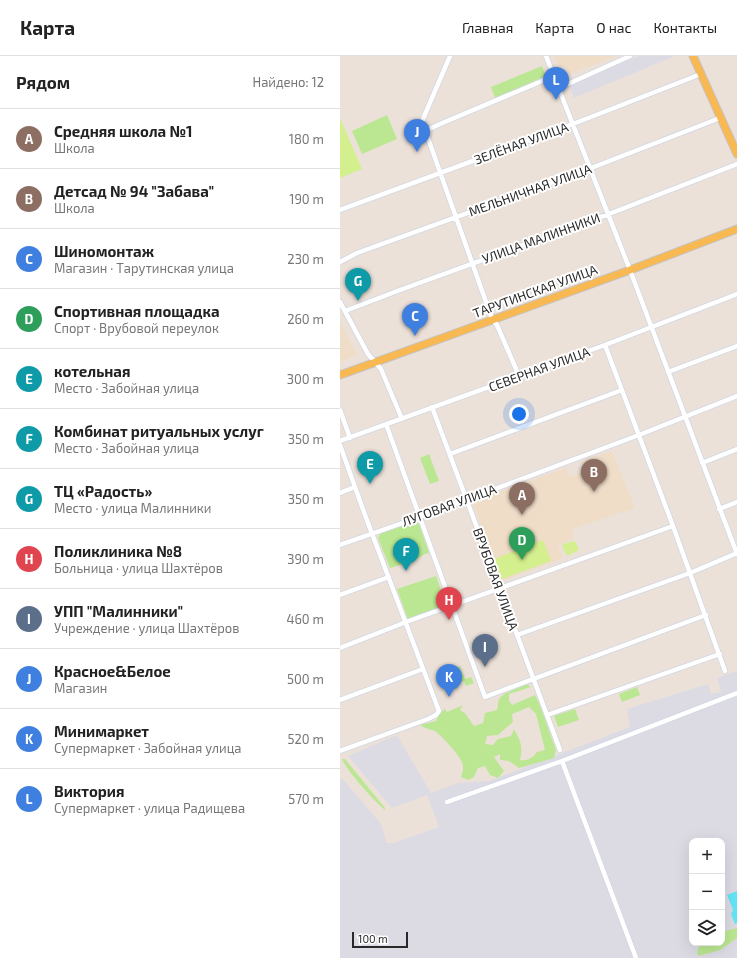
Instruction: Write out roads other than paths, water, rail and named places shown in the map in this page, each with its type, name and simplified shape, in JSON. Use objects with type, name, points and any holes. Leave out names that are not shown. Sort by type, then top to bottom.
[{"type":"main road","points":[[693,56],[737,154]]},
{"type":"main road","name":"ТАРУТИНСКАЯ УЛИЦА","points":[[340,375],[630,270],[737,229]]},
{"type":"street","points":[[450,56],[423,118],[423,124],[492,319],[497,325],[519,376]]},
{"type":"street","points":[[517,635],[690,573],[737,554],[609,214],[546,56]]},
{"type":"street","points":[[560,88],[630,56]]},
{"type":"street","name":"ЗЕЛЁНАЯ УЛИЦА","points":[[340,210],[572,124],[701,74]]},
{"type":"street","points":[[425,131],[554,76]]},
{"type":"street","name":"МЕЛЬНИЧНАЯ УЛИЦА","points":[[340,262],[357,253],[456,218],[720,118]]},
{"type":"street","name":"УЛИЦА МАЛИННИКИ","points":[[345,311],[609,214],[737,164]]},
{"type":"street","name":"СЕВЕРНАЯ УЛИЦА","points":[[340,441],[605,345],[737,294]]},
{"type":"street","points":[[340,302],[368,354],[381,369],[402,419]]},
{"type":"street","points":[[605,345],[673,526],[725,671]]},
{"type":"street","points":[[668,372],[737,346]]},
{"type":"street","points":[[450,454],[622,390]]},
{"type":"street","name":"ЛУГОВАЯ УЛИЦА","points":[[340,545],[420,517],[639,435],[737,396]]},
{"type":"street","name":"ВРУБОВАЯ УЛИЦА","points":[[432,408],[560,750]]},
{"type":"street","points":[[340,410],[350,438]]},
{"type":"street","points":[[386,424],[485,697],[706,616]]},
{"type":"street","points":[[340,445],[423,669],[439,707],[439,711],[436,715],[428,719],[340,751]]},
{"type":"street","points":[[702,463],[737,449]]},
{"type":"street","points":[[340,492],[355,487]]},
{"type":"street","points":[[719,509],[737,502]]},
{"type":"street","points":[[340,648],[406,622],[673,526]]},
{"type":"street","points":[[340,595],[389,577]]},
{"type":"street","points":[[547,715],[720,654]]},
{"type":"street","points":[[340,700],[423,669]]},
{"type":"street","points":[[446,802],[562,761],[737,693]]},
{"type":"street","points":[[562,761],[636,958]]},
{"type":"water","points":[[737,891],[737,923],[735,924],[731,914],[733,910],[727,895]]},
{"type":"place","name":"Виктория","points":[[556,100]]},
{"type":"place","name":"Красное&Белое","points":[[417,152]]},
{"type":"place","name":"ТЦ «Радость»","points":[[358,301]]},
{"type":"place","name":"Шиномонтаж","points":[[415,336]]},
{"type":"place","name":"котельная","points":[[370,484]]},
{"type":"place","name":"Детсад № 94 \"Забава\"","points":[[594,492]]},
{"type":"place","name":"Средняя школа №1","points":[[522,515]]},
{"type":"place","name":"Спортивная площадка","points":[[522,560]]},
{"type":"place","name":"Комбинат ритуальных услуг","points":[[406,571]]},
{"type":"place","name":"Поликлиника №8","points":[[449,620]]},
{"type":"place","name":"УПП \"Малинники\"","points":[[485,667]]},
{"type":"place","name":"Минимаркет","points":[[449,697]]}]
